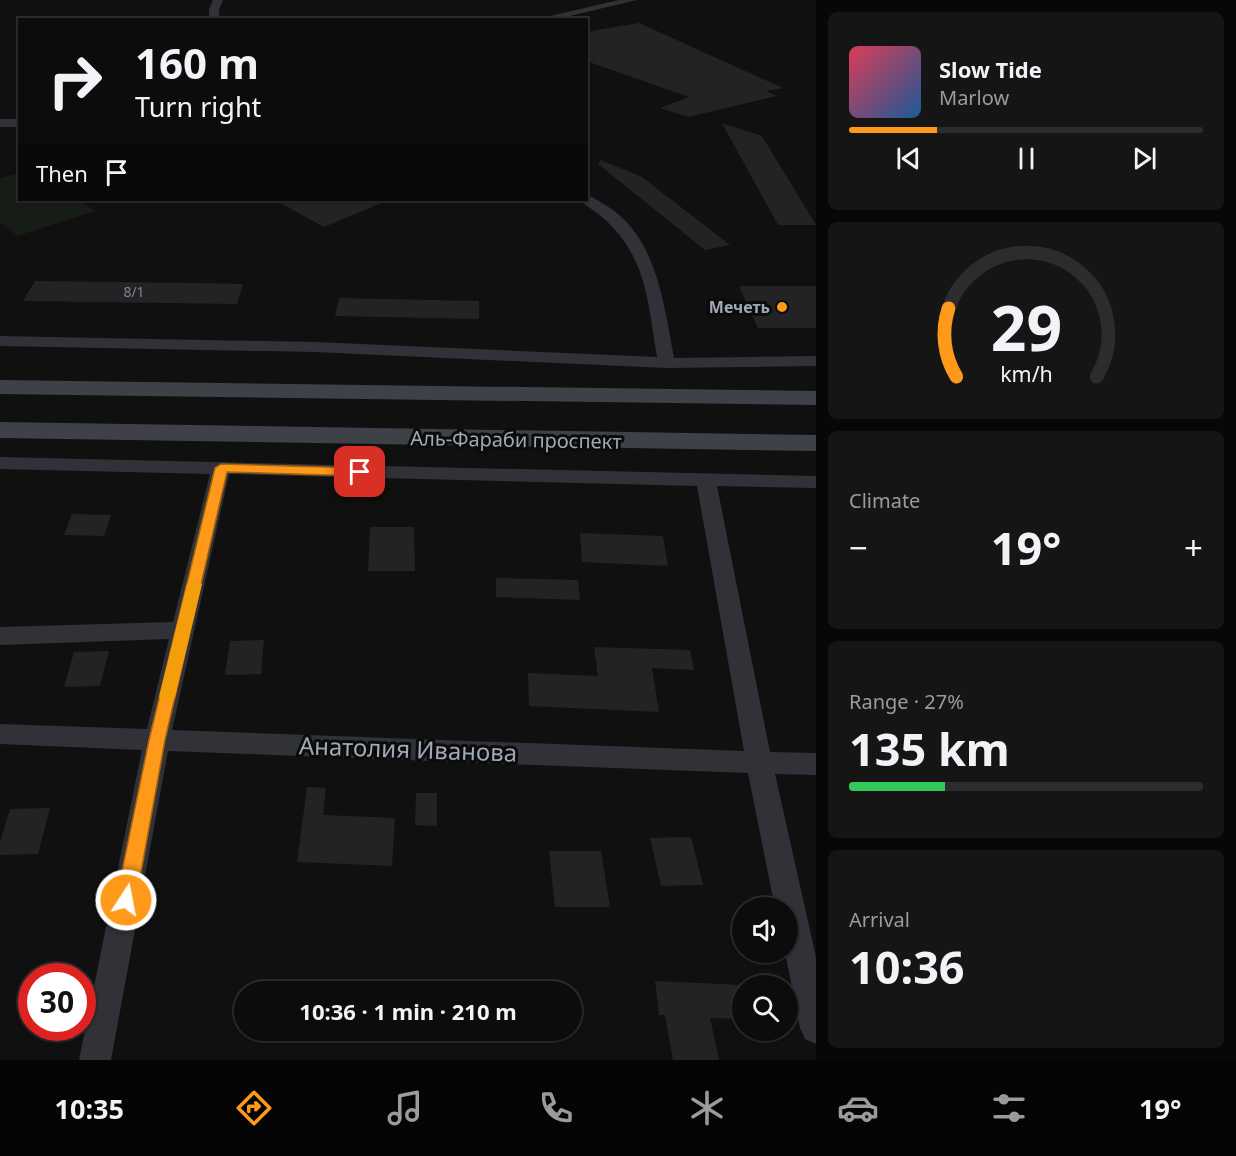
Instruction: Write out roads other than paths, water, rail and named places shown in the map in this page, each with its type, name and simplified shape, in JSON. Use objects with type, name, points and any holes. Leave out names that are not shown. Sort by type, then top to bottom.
[{"type":"street","points":[[214,18],[218,0]]},
{"type":"street","points":[[546,18],[632,0]]},
{"type":"street","points":[[0,123],[18,123]]},
{"type":"street","points":[[588,200],[618,221],[634,239],[644,259],[662,330],[666,363]]},
{"type":"street","points":[[0,341],[326,347],[666,363],[816,361]]},
{"type":"street","points":[[0,387],[816,398]]},
{"type":"street","name":"Аль-Фараби проспект","points":[[0,430],[816,443]]},
{"type":"street","points":[[0,463],[816,482]]},
{"type":"street","points":[[95,1060],[157,740],[221,468]]},
{"type":"street","points":[[707,480],[708,496],[759,763],[816,1028]]},
{"type":"street","points":[[0,636],[183,630]]},
{"type":"street","name":"Анатолия Иванова","points":[[0,734],[816,765]]},
{"type":"place","name":"Мечеть","points":[[782,307]]}]
